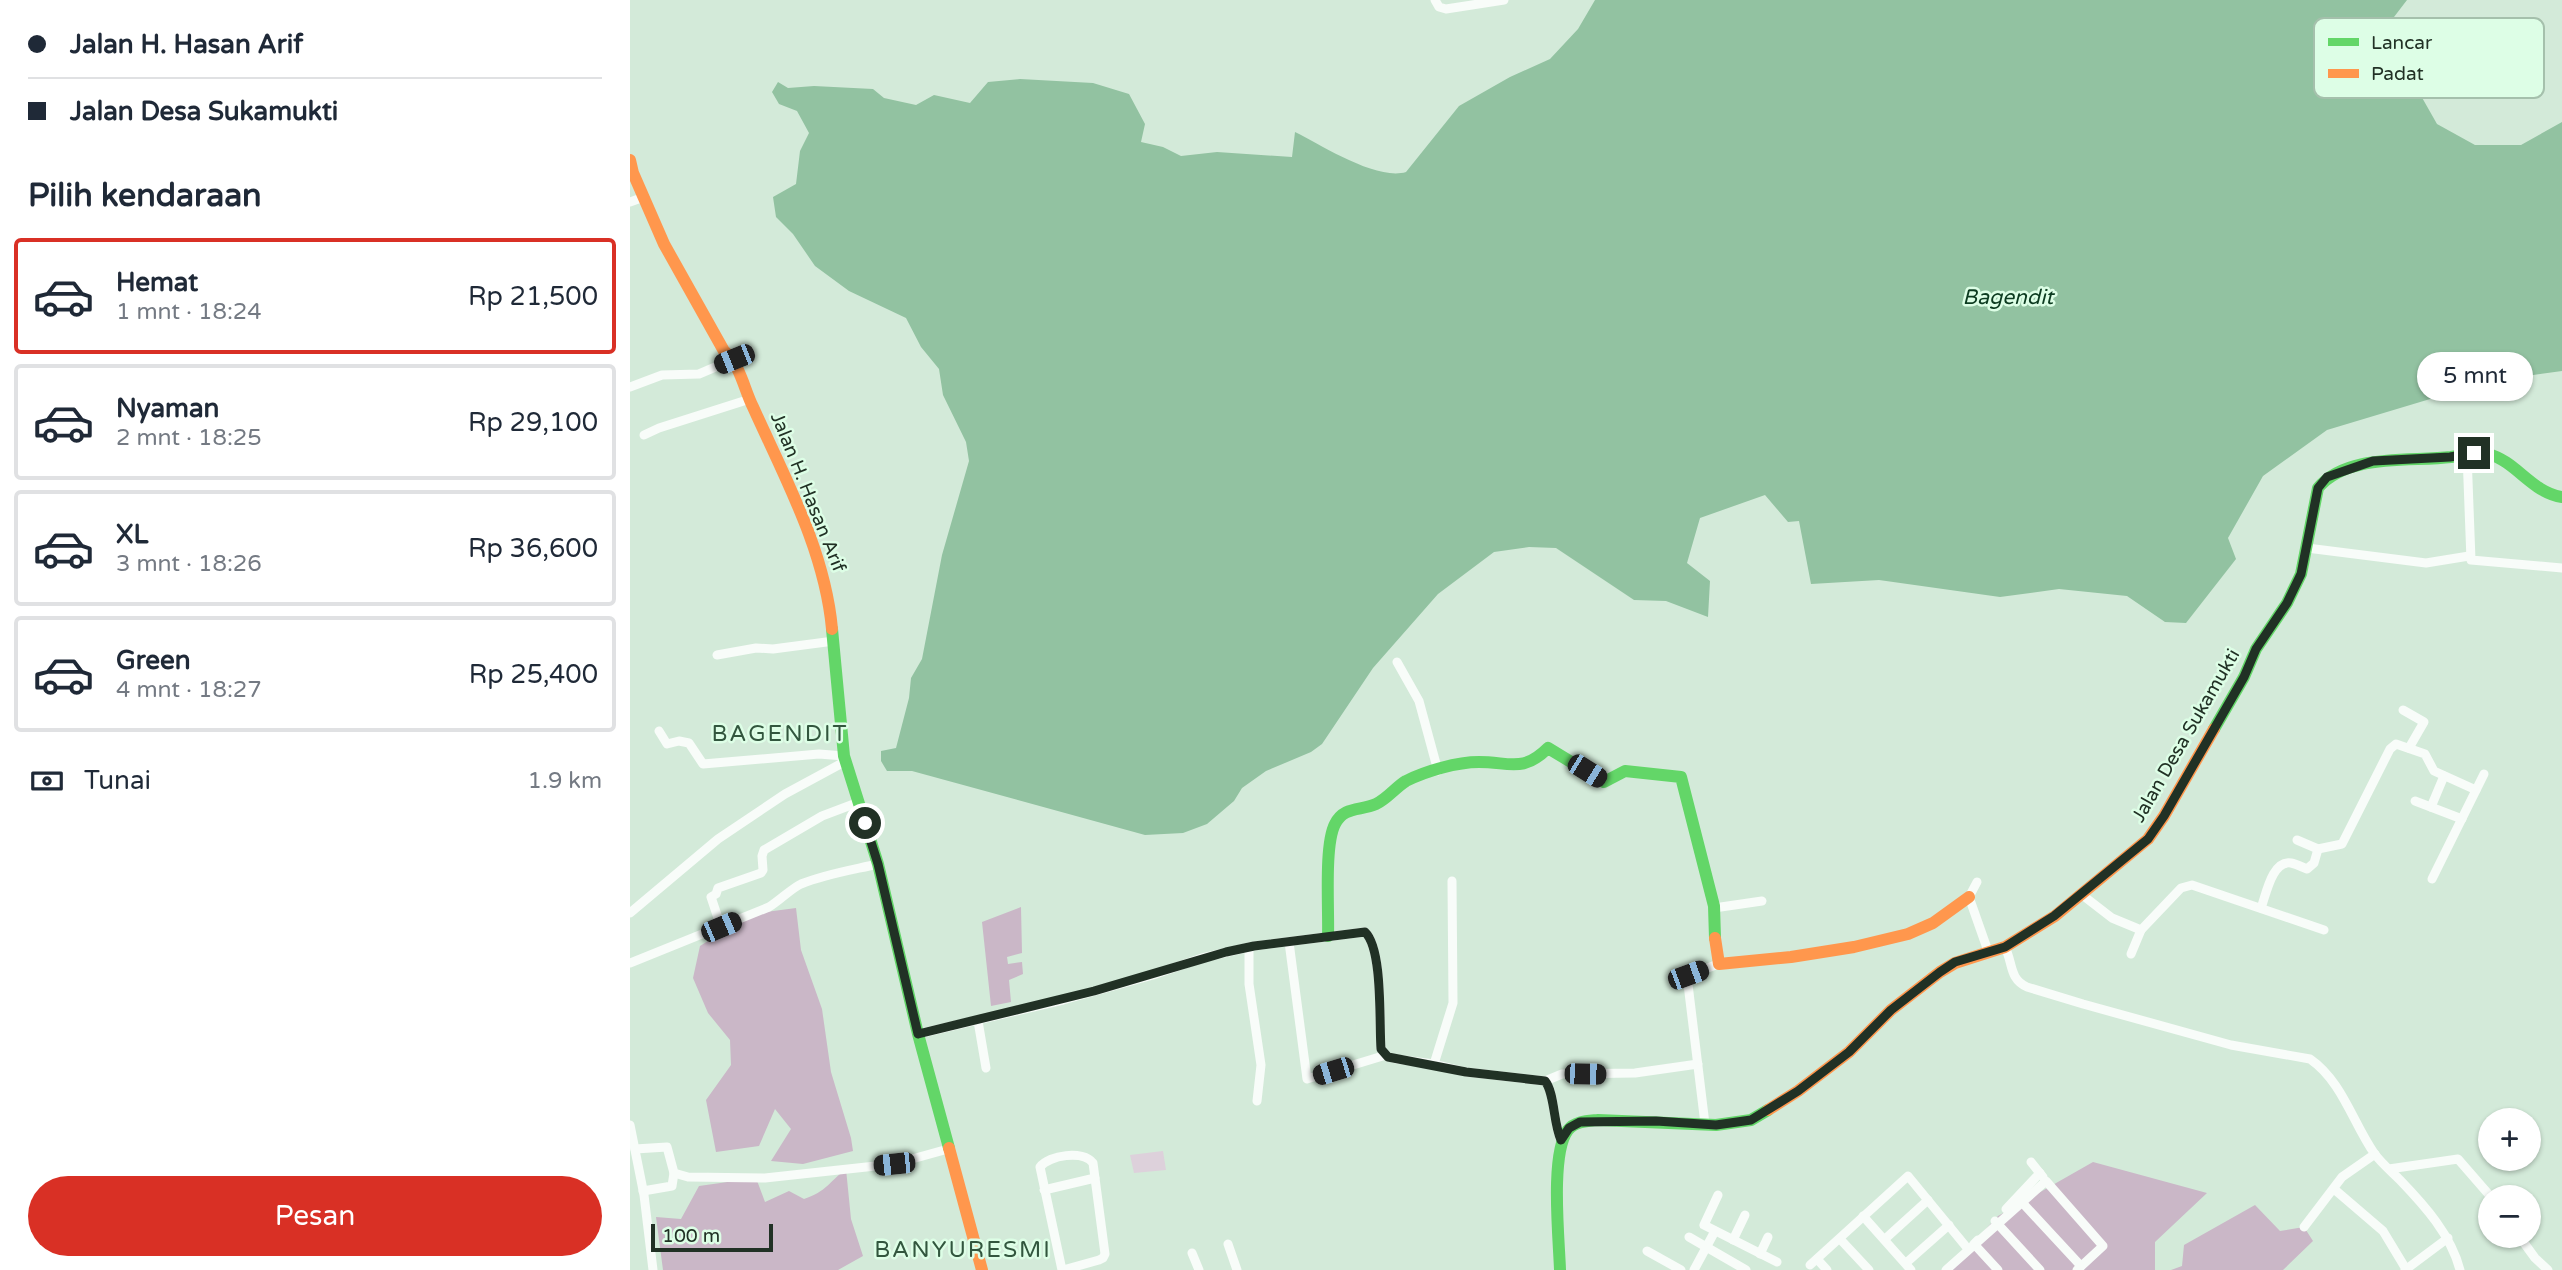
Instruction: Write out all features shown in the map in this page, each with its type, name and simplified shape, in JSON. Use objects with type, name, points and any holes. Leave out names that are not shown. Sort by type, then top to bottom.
[{"type":"street","points":[[1435,0],[1439,7],[1446,9],[1504,0]]},
{"type":"street","name":"Jalan H. Hasan Arif","points":[[630,160],[664,244],[724,351],[734,359],[796,503],[826,585],[845,758],[878,864],[918,1034],[982,1270]]},
{"type":"street","points":[[630,202],[644,197]]},
{"type":"street","points":[[630,387],[662,374],[699,374],[734,359]]},
{"type":"street","points":[[645,435],[750,399]]},
{"type":"street","points":[[2467,454],[2469,556]]},
{"type":"street","name":"Jalan Desa Sukamukti","points":[[1561,1140],[1569,1128],[1580,1122],[1598,1120],[1732,1124],[1751,1120],[1771,1110],[1849,1052],[1891,1010],[1931,978],[1955,962],[2005,947],[2054,916],[2148,839],[2244,677],[2256,649],[2287,603],[2301,574],[2318,488],[2327,477],[2373,461],[2489,454],[2508,464],[2527,481],[2554,496],[2562,497]]},
{"type":"street","points":[[2307,548],[2426,563],[2469,556],[2475,561],[2562,568]]},
{"type":"street","points":[[717,655],[756,648],[773,649],[834,641]]},
{"type":"street","points":[[1396,662],[1419,701],[1438,771]]},
{"type":"street","points":[[2403,710],[2424,722],[2409,748]]},
{"type":"street","points":[[659,732],[667,744],[681,741],[689,743],[703,764],[819,754],[845,758]]},
{"type":"street","points":[[2297,840],[2318,849],[2342,844],[2390,749],[2396,744],[2425,754],[2430,767],[2476,790]]},
{"type":"street","points":[[1328,936],[1330,839],[1335,823],[1345,811],[1376,804],[1407,781],[1438,771],[1477,762],[1519,766],[1536,760],[1548,748],[1604,782],[1625,771],[1678,775],[1683,781],[1714,908],[1718,964]]},
{"type":"street","points":[[630,913],[718,839],[845,758]]},
{"type":"street","points":[[2432,879],[2484,774]]},
{"type":"street","points":[[2431,807],[2445,776]]},
{"type":"street","points":[[2415,801],[2462,819]]},
{"type":"street","points":[[721,927],[711,897],[716,894],[718,888],[761,873],[764,850],[822,816],[859,802]]},
{"type":"street","points":[[2261,908],[2279,866],[2292,863],[2307,869],[2314,863],[2318,849]]},
{"type":"street","points":[[630,963],[769,907],[787,896],[798,885],[878,864]]},
{"type":"street","points":[[1434,1064],[1453,1003],[1452,881]]},
{"type":"street","points":[[1705,1124],[1687,976],[1718,964],[1791,957],[1854,947],[1910,934],[1938,921],[1969,897],[1977,882]]},
{"type":"street","points":[[2131,954],[2141,930],[2187,885],[2324,930]]},
{"type":"street","points":[[2081,894],[2112,918],[2141,930]]},
{"type":"street","points":[[1969,897],[1988,951]]},
{"type":"street","points":[[1714,908],[1762,901]]},
{"type":"street","points":[[918,1034],[1083,994],[1202,958],[1249,947],[1365,932],[1369,936],[1376,961],[1381,1049],[1386,1055],[1396,1059],[1466,1072],[1545,1081],[1562,1074],[1635,1073],[1698,1064]]},
{"type":"street","points":[[1289,943],[1307,1079],[1386,1055]]},
{"type":"street","points":[[1249,947],[1249,984],[1261,1065],[1257,1101]]},
{"type":"street","points":[[2005,947],[2012,974],[2019,983],[2027,986],[2231,1045],[2311,1059],[2327,1074],[2375,1154],[2419,1200],[2448,1238],[2460,1270]]},
{"type":"street","points":[[978,1021],[986,1068]]},
{"type":"street","points":[[1545,1081],[1550,1087],[1553,1116],[1561,1140],[1557,1159],[1560,1270]]},
{"type":"street","points":[[630,1125],[643,1191],[653,1270]]},
{"type":"street","points":[[635,1149],[667,1147],[674,1173],[672,1186],[643,1191]]},
{"type":"street","points":[[674,1173],[688,1177],[761,1178],[894,1164],[948,1149]]},
{"type":"street","points":[[2304,1227],[2342,1177],[2375,1154]]},
{"type":"street","points":[[1082,1155],[1093,1163],[1095,1178],[1104,1257],[1063,1270],[1039,1169],[1041,1164],[1050,1159],[1082,1155]]},
{"type":"street","points":[[2389,1169],[2458,1159],[2481,1185]]},
{"type":"street","points":[[2020,1200],[2079,1268],[2102,1248],[2102,1244],[2031,1162]]},
{"type":"street","points":[[1828,1270],[1814,1262],[1908,1176],[1949,1225],[1998,1270]]},
{"type":"street","points":[[1950,1269],[2043,1177]]},
{"type":"street","points":[[1044,1190],[1095,1178]]},
{"type":"street","points":[[2334,1189],[2383,1231],[2405,1270],[2448,1238]]},
{"type":"street","points":[[1718,1195],[1704,1225],[1777,1262]]},
{"type":"street","points":[[1885,1239],[1928,1200]]},
{"type":"street","points":[[1733,1240],[1745,1215]]},
{"type":"street","points":[[1863,1216],[1909,1267],[1949,1225]]},
{"type":"street","points":[[1997,1222],[2040,1270]]},
{"type":"street","points":[[1694,1270],[1716,1231]]},
{"type":"street","points":[[1689,1237],[1746,1270]]},
{"type":"street","points":[[1760,1254],[1768,1237]]},
{"type":"street","points":[[1840,1239],[1869,1270]]},
{"type":"street","points":[[1228,1244],[1237,1270]]},
{"type":"street","points":[[2528,1248],[2547,1270]]},
{"type":"street","points":[[1647,1251],[1681,1270]]},
{"type":"street","points":[[1192,1253],[1199,1270]]},
{"type":"shaded area","points":[[1021,907],[1022,953],[1007,957],[1008,964],[1022,962],[1023,974],[1009,980],[1011,1002],[991,1006],[982,922]]},
{"type":"shaded area","points":[[796,908],[801,950],[822,1009],[831,1072],[853,1151],[803,1164],[771,1161],[791,1129],[775,1109],[759,1146],[716,1152],[706,1100],[731,1065],[730,1040],[708,1013],[693,978],[700,946],[751,914]]},
{"type":"shaded area","points":[[1163,1151],[1166,1170],[1134,1173],[1130,1155]]},
{"type":"shaded area","points":[[2093,1162],[2207,1193],[2155,1242],[2155,1270],[1947,1270],[1998,1216]]},
{"type":"shaded area","points":[[846,1169],[851,1219],[863,1256],[838,1270],[663,1270],[656,1217],[681,1219],[699,1186],[756,1178],[765,1202],[789,1191],[804,1199],[823,1190]]},
{"type":"shaded area","points":[[2255,1205],[2280,1231],[2304,1227],[2313,1241],[2283,1270],[2171,1270],[2182,1266],[2184,1245]]},
{"type":"water","name":"Bagendit","points":[[1595,0],[2407,0],[2394,18],[2314,18],[2314,98],[2422,98],[2437,124],[2475,145],[2521,145],[2562,122],[2562,371],[2490,381],[2327,430],[2263,476],[2228,538],[2236,559],[2186,623],[2165,622],[2127,596],[2059,589],[2000,597],[1879,580],[1811,584],[1799,521],[1788,522],[1765,495],[1700,518],[1687,563],[1710,581],[1708,617],[1666,601],[1634,600],[1556,548],[1529,547],[1494,552],[1438,594],[1373,668],[1322,744],[1311,752],[1266,771],[1242,788],[1234,801],[1207,824],[1183,833],[1145,835],[912,771],[887,771],[881,761],[881,751],[896,748],[909,698],[911,678],[922,659],[942,555],[969,461],[966,442],[943,395],[939,369],[921,347],[906,318],[849,291],[815,266],[793,234],[776,217],[773,197],[796,184],[800,151],[809,133],[797,111],[779,104],[772,92],[778,82],[788,88],[814,86],[873,89],[884,98],[916,105],[934,95],[970,103],[988,82],[1020,79],[1093,83],[1129,94],[1145,124],[1141,142],[1163,147],[1181,156],[1217,152],[1292,157],[1295,132],[1365,167],[1394,173],[1406,172],[1459,106],[1510,77],[1550,59],[1578,29]]},
{"type":"traffic: fast","points":[[2214,729],[2244,677],[2256,649],[2287,603],[2301,574],[2318,488],[2330,477],[2345,469],[2380,461],[2483,453],[2507,463],[2542,490],[2562,497]]},
{"type":"traffic: fast","points":[[832,629],[844,756],[878,864],[918,1034],[949,1148]]},
{"type":"traffic: fast","points":[[1328,936],[1329,847],[1335,824],[1343,814],[1376,804],[1406,781],[1432,771],[1470,762],[1523,763],[1531,761],[1548,748],[1604,782],[1625,771],[1681,777],[1714,906],[1715,938]]},
{"type":"traffic: fast","points":[[1560,1270],[1557,1176],[1562,1141],[1571,1127],[1598,1120],[1716,1125],[1751,1120],[1768,1110]]},
{"type":"traffic: slow","points":[[630,160],[664,244],[724,351],[738,370],[802,515],[821,571],[832,629]]},
{"type":"traffic: slow","points":[[1768,1110],[1849,1052],[1891,1010],[1940,972],[1955,963],[2005,947],[2055,916],[2148,839],[2214,729]]},
{"type":"traffic: slow","points":[[1715,938],[1719,964],[1854,947],[1908,934],[1933,923],[1969,897]]},
{"type":"traffic: slow","points":[[949,1148],[982,1270]]},
{"type":"district","name":"BAGENDIT","points":[[780,733]]},
{"type":"district","name":"BANYURESMI","points":[[963,1249]]},
{"type":"route","points":[[865,823],[878,864],[918,1034],[1094,991],[1226,952],[1367,932],[1376,961],[1381,1049],[1388,1057],[1466,1072],[1545,1081],[1550,1087],[1553,1116],[1561,1140],[1569,1128],[1580,1122],[1598,1120],[1716,1125],[1751,1120],[1771,1110],[1849,1052],[1891,1010],[1940,972],[1955,962],[2005,947],[2054,916],[2148,839],[2244,677],[2256,649],[2287,603],[2301,574],[2318,488],[2327,477],[2373,461],[2474,453]]}]
